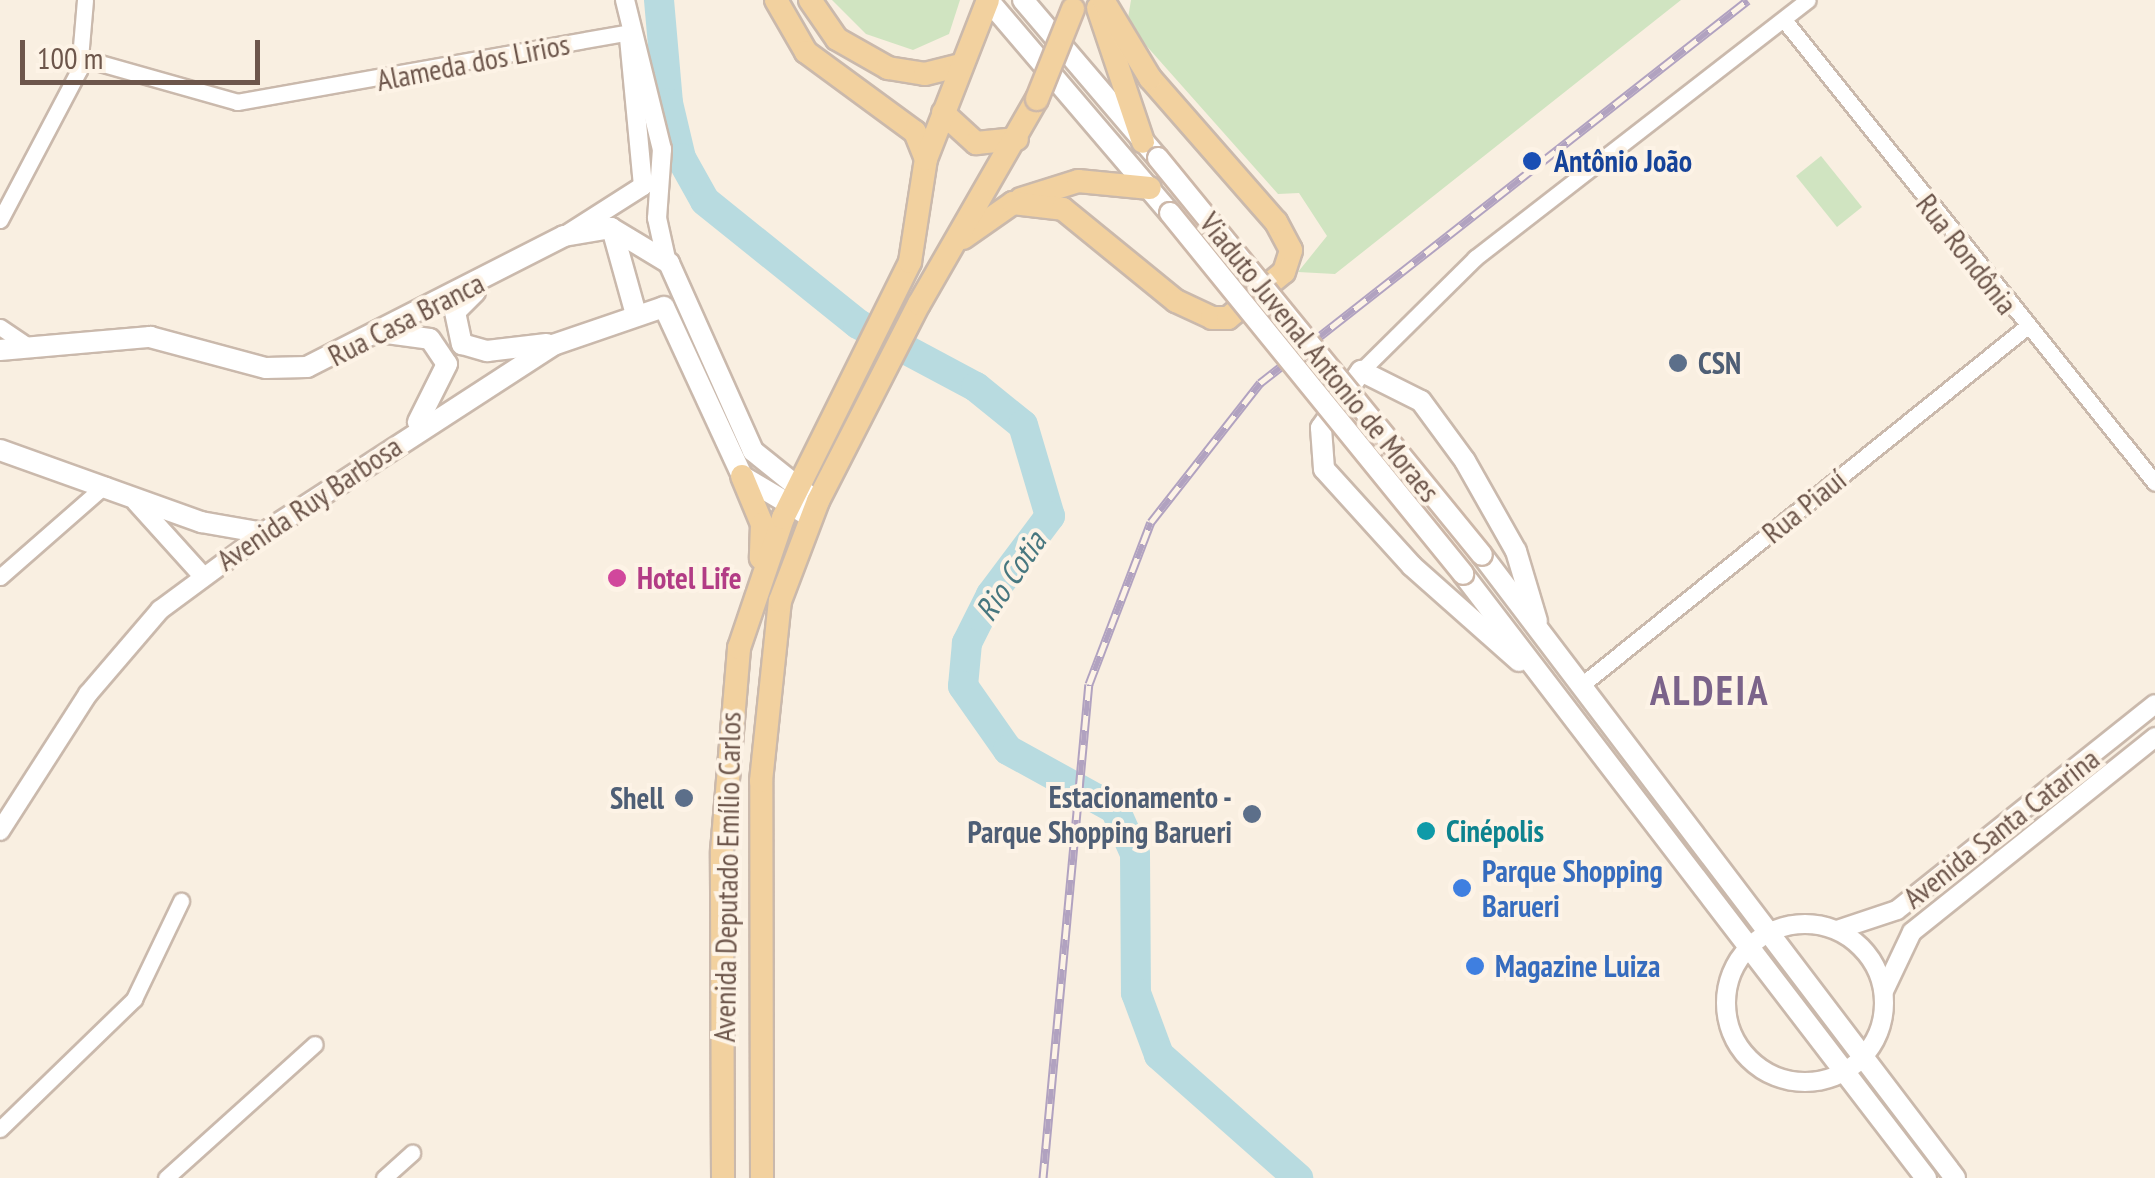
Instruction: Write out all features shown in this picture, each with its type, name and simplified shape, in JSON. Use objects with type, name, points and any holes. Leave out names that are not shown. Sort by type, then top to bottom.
[{"type":"main road","points":[[776,0],[806,52],[915,132],[926,159]]},
{"type":"main road","points":[[810,0],[838,39],[888,68],[925,74],[960,65]]},
{"type":"main road","name":"Avenida Deputado Emílio Carlos","points":[[724,1178],[727,727],[760,574],[793,498],[898,287],[926,159],[988,0]]},
{"type":"main road","name":"Viaduto Juvenal Antonio de Moraes","points":[[988,0],[1150,188],[1464,574],[1550,688]]},
{"type":"main road","name":"Viaduto Juvenal Antonio de Moraes","points":[[1023,0],[1537,623],[1773,930],[1955,1178]]},
{"type":"main road","points":[[1013,203],[1085,221],[1176,301],[1212,318],[1228,318],[1284,272],[1291,250],[1276,222],[1150,78],[1100,0]]},
{"type":"main road","points":[[1100,0],[1150,150]]},
{"type":"main road","name":"Avenida Deputado Emílio Carlos","points":[[762,1178],[763,738],[780,601],[815,509],[919,304],[1017,139],[1075,4]]},
{"type":"main road","points":[[942,113],[976,143],[1017,139]]},
{"type":"main road","points":[[949,250],[1013,203],[1078,181],[1150,188]]},
{"type":"main road","points":[[612,228],[668,264],[752,451],[793,498]]},
{"type":"main road","points":[[612,228],[634,302],[664,308],[742,476],[762,524],[760,574]]},
{"type":"main road","name":"Rua Casa Branca","points":[[7,348],[150,337],[286,371],[381,334],[564,236],[612,228]]},
{"type":"main road","points":[[512,264],[455,312],[462,344],[487,351],[552,345]]},
{"type":"main road","name":"Avenida Ruy Barbosa","points":[[264,533],[552,345],[634,302],[668,264]]},
{"type":"main road","points":[[381,334],[430,339],[446,364],[440,392],[404,439]]},
{"type":"main road","points":[[1537,623],[1516,551],[1465,461],[1420,401],[1361,370],[1321,428],[1324,470],[1412,566],[1550,688],[1841,1074],[1926,1178]]},
{"type":"main road","points":[[0,450],[231,531],[264,533]]},
{"type":"main road","points":[[742,476],[815,509]]},
{"type":"street","points":[[0,220],[82,58],[85,0]]},
{"type":"street","points":[[625,0],[662,149],[657,218],[668,264]]},
{"type":"street","points":[[1361,370],[1475,258],[1808,0]]},
{"type":"street","name":"Rua Rondônia","points":[[1784,20],[2026,328],[2155,484]]},
{"type":"street","points":[[564,236],[634,194],[646,176],[627,89],[630,32]]},
{"type":"street","name":"Alameda dos Lirios","points":[[82,58],[186,92],[269,100],[630,32]]},
{"type":"street","points":[[0,326],[7,348]]},
{"type":"street","name":"Rua Piauí","points":[[1584,684],[2026,328]]},
{"type":"street","points":[[0,577],[105,485]]},
{"type":"street","points":[[127,494],[177,538],[202,575]]},
{"type":"street","name":"Avenida Ruy Barbosa","points":[[0,831],[88,694],[202,575],[264,533]]},
{"type":"street","name":"Avenida Santa Catarina","points":[[1773,930],[1836,930],[1898,910],[2155,704]]},
{"type":"street","name":"Avenida Santa Catarina","points":[[1864,1055],[1881,1026],[1884,992],[1912,932],[2155,737]]},
{"type":"street","points":[[0,1128],[134,999],[180,901]]},
{"type":"street","points":[[1773,930],[1748,949],[1727,994],[1730,1028],[1747,1057],[1792,1081],[1841,1074],[1864,1055]]},
{"type":"street","points":[[1836,930],[1863,948],[1884,992]]},
{"type":"street","points":[[166,1178],[315,1044]]},
{"type":"street","points":[[384,1178],[412,1153]]},
{"type":"green space","points":[[832,0],[960,0],[949,34],[913,50],[866,34]]},
{"type":"green space","points":[[1131,0],[1681,0],[1335,274],[1298,272],[1327,236],[1299,193],[1278,194],[1127,24]]},
{"type":"green space","points":[[1821,156],[1862,207],[1837,227],[1796,176]]},
{"type":"waterway","name":"Rio Cotia","points":[[659,0],[668,103],[681,158],[705,201],[858,324],[976,387],[1023,425],[1050,516],[991,595],[967,643],[963,686],[1008,750],[1115,809],[1135,854],[1136,993],[1159,1055],[1298,1178]]},
{"type":"railway","points":[[1043,1178],[1089,684],[1151,522],[1260,383],[1748,0]]},
{"type":"place","name":"Antônio João","points":[[1532,161]]},
{"type":"place","name":"CSN","points":[[1678,363]]},
{"type":"place","name":"Hotel Life","points":[[617,578]]},
{"type":"place","name":"Shell","points":[[684,798]]},
{"type":"place","name":"Estacionamento - Parque Shopping Barueri","points":[[1252,814]]},
{"type":"place","name":"Cinépolis","points":[[1426,831]]},
{"type":"place","name":"Parque Shopping Barueri","points":[[1462,888]]},
{"type":"place","name":"Magazine Luiza","points":[[1475,966]]},
{"type":"district","name":"ALDEIA","points":[[1710,690]]}]
